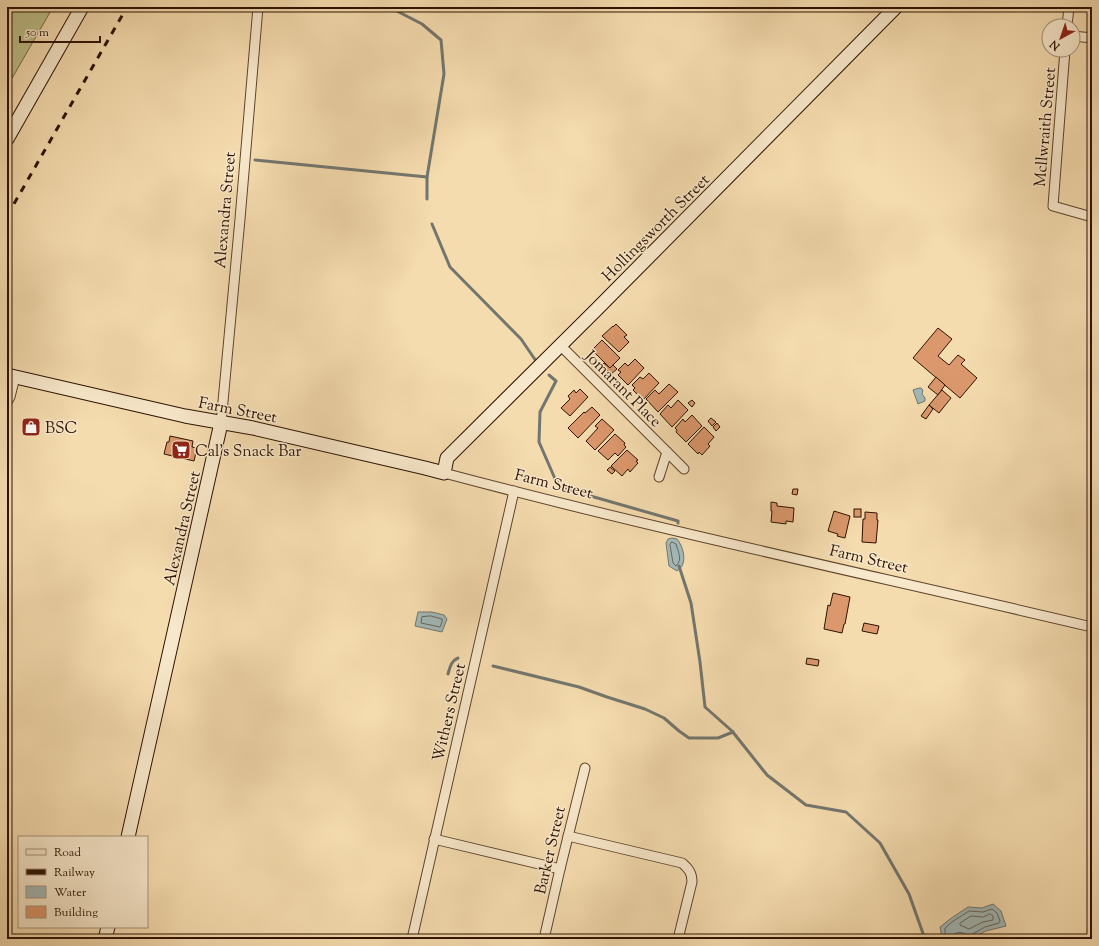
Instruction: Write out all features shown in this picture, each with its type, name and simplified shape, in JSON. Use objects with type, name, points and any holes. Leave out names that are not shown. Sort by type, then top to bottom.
[{"type":"street","points":[[7,139],[82,7]]},
{"type":"street","name":"Alexandra Street","points":[[128,836],[221,423],[240,226],[258,7]]},
{"type":"street","name":"Hollingsworth Street","points":[[444,473],[447,458],[896,7]]},
{"type":"street","points":[[1067,18],[1068,7]]},
{"type":"street","points":[[1081,37],[1092,38]]},
{"type":"street","name":"Mcllwraith Street","points":[[1064,58],[1053,206],[1092,217]]},
{"type":"street","name":"Jomarant Place","points":[[560,345],[684,469]]},
{"type":"street","points":[[7,402],[10,397],[11,376]]},
{"type":"street","name":"Farm Street","points":[[11,376],[185,416],[253,428],[770,553],[1092,627]]},
{"type":"street","points":[[659,477],[668,452]]},
{"type":"street","name":"Withers Street","points":[[412,939],[514,491]]},
{"type":"street","name":"Barker Street","points":[[544,939],[585,768]]},
{"type":"street","points":[[568,836],[682,863],[689,868],[692,875],[692,882],[678,939]]},
{"type":"street","points":[[434,839],[560,869]]},
{"type":"street","points":[[105,939],[108,928]]},
{"type":"green space","points":[[7,7],[53,7],[7,87]]},
{"type":"water","points":[[919,388],[923,390],[922,394],[925,401],[918,404],[913,390]]},
{"type":"water","points":[[668,539],[677,539],[683,552],[684,559],[682,567],[677,571],[669,566],[666,543]]},
{"type":"water","points":[[418,612],[432,612],[444,615],[447,619],[442,632],[415,626]]},
{"type":"water","points":[[993,904],[1001,911],[1006,926],[986,931],[970,939],[960,935],[951,939],[942,938],[940,927],[968,907],[982,908]]},
{"type":"building","points":[[616,324],[627,335],[624,337],[629,342],[619,352],[602,336]]},
{"type":"building","points":[[938,328],[952,339],[938,356],[949,365],[958,355],[965,360],[961,364],[977,378],[960,398],[913,358]]},
{"type":"building","points":[[602,340],[620,358],[610,368],[592,350]]},
{"type":"building","points":[[635,359],[644,368],[628,385],[618,375],[621,372],[618,370],[625,363],[628,366]]},
{"type":"building","points":[[604,363],[610,368],[613,365],[617,369],[611,374],[602,365]]},
{"type":"building","points":[[649,373],[659,383],[643,400],[633,390],[635,388],[632,385],[640,377],[643,379]]},
{"type":"building","points":[[936,377],[945,385],[938,395],[928,387]]},
{"type":"building","points":[[669,384],[678,392],[658,412],[646,399],[655,390],[659,394]]},
{"type":"building","points":[[580,389],[588,397],[570,416],[561,408],[570,399],[568,396],[574,390],[576,393]]},
{"type":"building","points":[[942,390],[951,398],[939,413],[929,405]]},
{"type":"building","points":[[678,400],[688,410],[672,427],[660,414],[668,405],[671,408]]},
{"type":"building","points":[[692,400],[695,403],[692,407],[688,403]]},
{"type":"building","points":[[929,405],[933,409],[926,419],[921,416]]},
{"type":"building","points":[[592,407],[600,415],[578,438],[568,428],[584,412],[585,413]]},
{"type":"building","points":[[692,415],[702,426],[686,442],[676,432],[677,430],[675,428],[683,419],[685,422]]},
{"type":"building","points":[[711,418],[716,422],[712,426],[708,421]]},
{"type":"building","points":[[602,419],[614,430],[595,450],[586,441],[598,428],[595,426]]},
{"type":"building","points":[[717,423],[720,427],[716,431],[713,427]]},
{"type":"building","points":[[704,427],[714,437],[708,444],[710,446],[702,455],[699,452],[698,454],[688,444]]},
{"type":"building","points":[[615,434],[625,443],[624,445],[626,447],[618,456],[615,453],[608,460],[598,451]]},
{"type":"building","points":[[170,436],[193,441],[192,447],[197,448],[194,461],[164,454]]},
{"type":"building","points":[[627,450],[638,460],[636,461],[638,463],[630,472],[628,469],[622,476],[611,466]]},
{"type":"building","points":[[610,467],[615,471],[612,474],[607,470]]},
{"type":"building","points":[[793,489],[798,489],[797,495],[792,494]]},
{"type":"building","points":[[771,502],[777,503],[777,506],[794,508],[793,522],[786,521],[786,524],[771,522]]},
{"type":"building","points":[[854,509],[861,509],[861,517],[854,517]]},
{"type":"building","points":[[834,511],[850,516],[845,538],[828,531]]},
{"type":"building","points":[[865,512],[877,513],[878,520],[876,543],[862,542],[863,519],[865,519]]},
{"type":"building","points":[[833,593],[850,597],[842,633],[824,629],[828,605],[830,606]]},
{"type":"building","points":[[864,623],[879,626],[877,634],[862,631]]},
{"type":"building","points":[[807,658],[819,660],[818,666],[806,664]]},
{"type":"waterway","points":[[383,7],[393,9],[422,24],[441,40],[444,74],[427,177],[427,199]]},
{"type":"waterway","points":[[255,160],[427,177]]},
{"type":"waterway","points":[[432,224],[450,267],[521,339],[536,361]]},
{"type":"waterway","points":[[549,375],[556,381],[540,412],[539,442],[556,481],[566,489],[678,521],[678,523]]},
{"type":"waterway","points":[[679,566],[691,603],[705,707],[732,731],[767,775],[806,805],[846,812],[880,843],[909,894],[925,939]]},
{"type":"waterway","points":[[448,674],[452,663],[458,658]]},
{"type":"waterway","points":[[493,666],[579,687],[645,709],[664,718],[689,738],[718,738],[733,732]]},
{"type":"waterway","points":[[958,939],[960,935]]},
{"type":"railway","points":[[7,216],[127,7]]},
{"type":"place","name":"BSC","points":[[31,427]]},
{"type":"place","name":"Cal's Snack Bar","points":[[181,450]]}]
